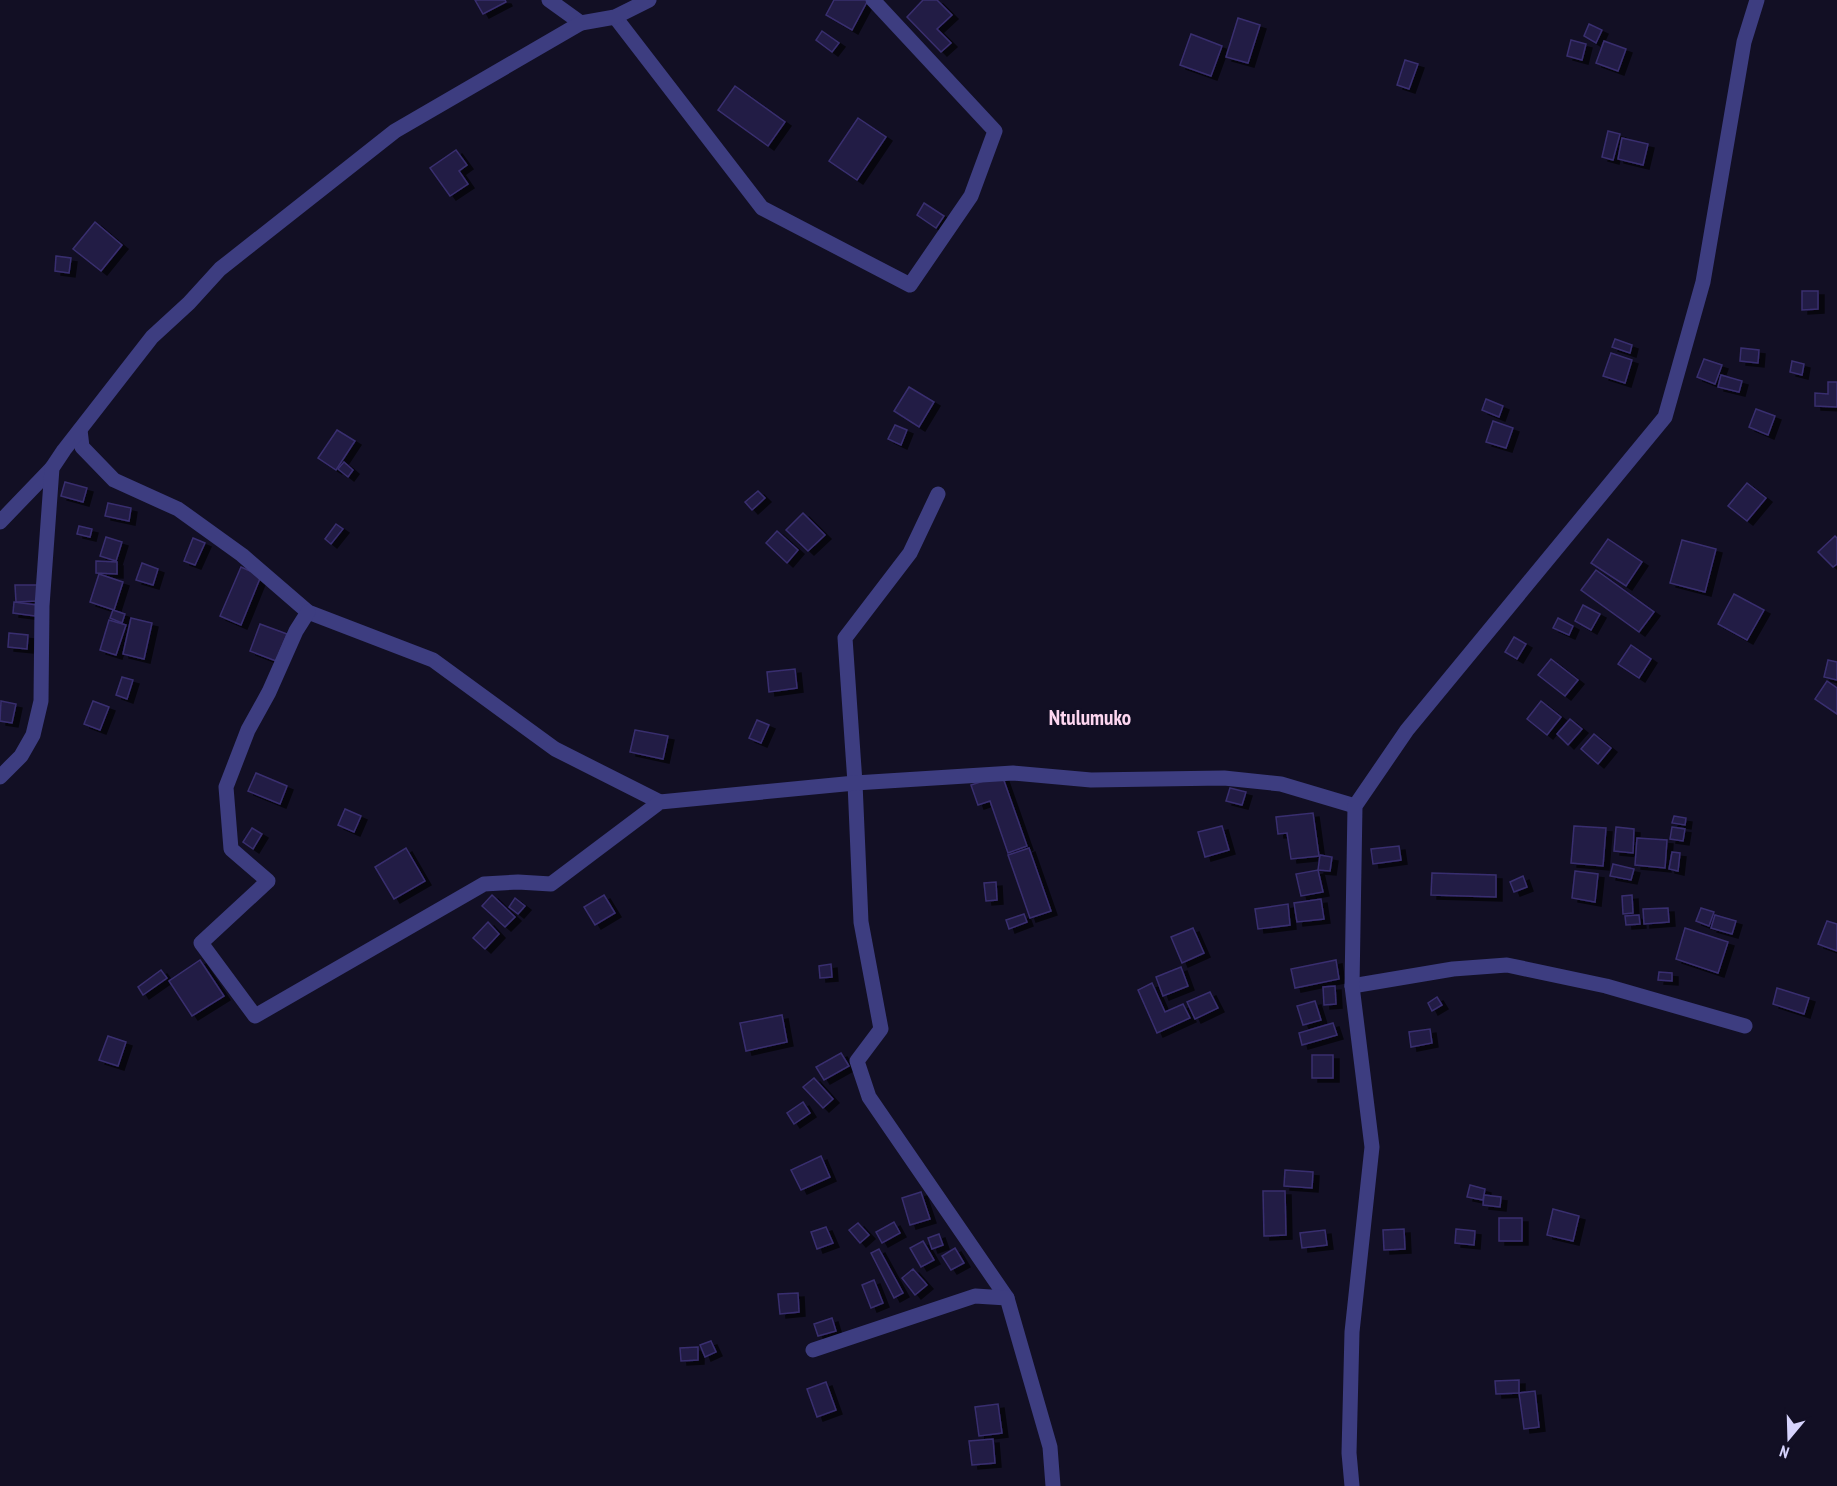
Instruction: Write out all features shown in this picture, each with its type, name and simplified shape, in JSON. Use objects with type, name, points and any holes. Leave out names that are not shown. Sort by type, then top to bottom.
[{"type":"street","points":[[549,0],[581,23]]},
{"type":"street","points":[[0,522],[52,468],[152,337],[189,303],[220,269],[395,130],[581,23],[615,16],[649,0]]},
{"type":"street","points":[[615,16],[762,208],[910,285],[971,196],[995,131],[873,0]]},
{"type":"street","points":[[1352,1486],[1349,1453],[1352,1332],[1372,1147],[1352,986],[1355,806],[1407,730],[1665,417],[1703,282],[1744,42],[1757,0]]},
{"type":"street","points":[[80,430],[82,447],[114,480],[178,509],[242,555],[308,612],[433,660],[555,749],[660,802]]},
{"type":"street","points":[[0,777],[21,756],[33,735],[41,701],[42,606],[52,468]]},
{"type":"street","points":[[938,494],[910,553],[845,638],[855,783],[861,922],[881,1029],[857,1061],[869,1097],[1007,1298],[1050,1447],[1053,1486]]},
{"type":"street","points":[[308,612],[296,631],[269,692],[248,730],[226,787],[231,849],[268,881],[201,943],[255,1016],[484,884],[518,882],[551,884],[660,802],[855,783],[1013,773],[1091,780],[1224,778],[1281,784],[1355,806]]},
{"type":"street","points":[[1352,986],[1452,969],[1507,965],[1606,986],[1745,1026]]},
{"type":"street","points":[[813,1350],[975,1296],[1007,1298]]},
{"type":"building","points":[[475,0],[505,0],[506,2],[483,14]]},
{"type":"building","points":[[834,0],[868,0],[852,30],[826,15]]},
{"type":"building","points":[[923,0],[937,0],[952,15],[937,29],[951,43],[941,52],[907,17]]},
{"type":"building","points":[[1238,18],[1260,25],[1248,63],[1226,57]]},
{"type":"building","points":[[1589,24],[1602,30],[1596,43],[1584,36]]},
{"type":"building","points":[[822,31],[839,43],[832,52],[816,40]]},
{"type":"building","points":[[1191,34],[1222,46],[1211,76],[1180,65]]},
{"type":"building","points":[[1571,40],[1586,44],[1582,60],[1567,56]]},
{"type":"building","points":[[1604,41],[1626,49],[1618,71],[1596,63]]},
{"type":"building","points":[[1405,60],[1418,64],[1409,89],[1397,85]]},
{"type":"building","points":[[735,86],[785,122],[768,146],[718,110]]},
{"type":"building","points":[[858,118],[886,137],[857,180],[829,161]]},
{"type":"building","points":[[1608,131],[1620,134],[1613,160],[1602,157]]},
{"type":"building","points":[[1622,138],[1648,144],[1643,165],[1618,159]]},
{"type":"building","points":[[456,150],[467,165],[459,171],[468,184],[450,196],[430,168]]},
{"type":"building","points":[[924,203],[944,216],[936,228],[917,215]]},
{"type":"building","points":[[95,222],[122,245],[101,271],[73,249]]},
{"type":"building","points":[[56,256],[71,258],[69,273],[55,271]]},
{"type":"building","points":[[1802,291],[1818,291],[1818,309],[1802,310]]},
{"type":"building","points":[[1615,339],[1632,345],[1630,353],[1612,347]]},
{"type":"building","points":[[1741,348],[1759,350],[1758,363],[1740,361]]},
{"type":"building","points":[[1611,353],[1632,360],[1625,383],[1603,376]]},
{"type":"building","points":[[1704,359],[1722,365],[1715,384],[1697,377]]},
{"type":"building","points":[[1792,361],[1804,364],[1802,375],[1790,372]]},
{"type":"building","points":[[1721,375],[1742,381],[1739,392],[1718,387]]},
{"type":"building","points":[[1828,382],[1837,382],[1837,407],[1815,406],[1815,393],[1828,394]]},
{"type":"building","points":[[909,387],[934,402],[919,427],[894,411]]},
{"type":"building","points":[[1486,399],[1503,406],[1499,417],[1482,410]]},
{"type":"building","points":[[1756,409],[1775,416],[1768,435],[1749,427]]},
{"type":"building","points":[[1493,421],[1513,428],[1506,448],[1486,442]]},
{"type":"building","points":[[895,425],[907,430],[901,445],[888,439]]},
{"type":"building","points":[[337,430],[355,441],[336,470],[318,458]]},
{"type":"building","points":[[344,462],[353,470],[348,477],[338,469]]},
{"type":"building","points":[[65,482],[87,488],[83,502],[61,496]]},
{"type":"building","points":[[1747,483],[1766,498],[1747,521],[1728,506]]},
{"type":"building","points":[[758,491],[765,498],[752,510],[745,502]]},
{"type":"building","points":[[108,503],[131,508],[129,521],[105,516]]},
{"type":"building","points":[[803,513],[825,535],[808,551],[786,530]]},
{"type":"building","points":[[336,524],[343,529],[331,544],[325,539]]},
{"type":"building","points":[[79,526],[92,529],[90,537],[77,534]]},
{"type":"building","points":[[777,531],[798,550],[787,563],[766,543]]},
{"type":"building","points":[[1835,536],[1837,538],[1837,564],[1833,567],[1818,552]]},
{"type":"building","points":[[106,537],[122,542],[116,561],[100,556]]},
{"type":"building","points":[[193,538],[205,543],[195,565],[184,561]]},
{"type":"building","points":[[1608,539],[1642,562],[1626,586],[1591,563]]},
{"type":"building","points":[[1682,540],[1716,549],[1705,592],[1670,583]]},
{"type":"building","points":[[96,561],[117,562],[117,574],[96,573]]},
{"type":"building","points":[[142,563],[158,569],[153,585],[136,580]]},
{"type":"building","points":[[241,567],[261,576],[241,625],[220,616]]},
{"type":"building","points":[[1596,570],[1654,612],[1639,632],[1581,590]]},
{"type":"building","points":[[99,574],[123,582],[114,610],[90,602]]},
{"type":"building","points":[[15,585],[37,585],[37,601],[16,602]]},
{"type":"building","points":[[1734,594],[1764,610],[1747,640],[1718,624]]},
{"type":"building","points":[[14,602],[37,605],[35,616],[13,613]]},
{"type":"building","points":[[1583,605],[1600,614],[1591,630],[1575,621]]},
{"type":"building","points":[[113,610],[125,614],[122,623],[110,618]]},
{"type":"building","points":[[131,618],[152,623],[144,659],[123,654]]},
{"type":"building","points":[[1558,618],[1573,626],[1569,635],[1553,628]]},
{"type":"building","points":[[109,620],[126,625],[116,655],[100,650]]},
{"type":"building","points":[[260,624],[287,634],[276,661],[250,651]]},
{"type":"building","points":[[9,633],[28,635],[27,649],[8,647]]},
{"type":"building","points":[[1514,637],[1526,644],[1517,659],[1505,652]]},
{"type":"building","points":[[1631,645],[1651,659],[1639,678],[1618,664]]},
{"type":"building","points":[[1551,659],[1578,680],[1565,696],[1538,675]]},
{"type":"building","points":[[1828,660],[1837,662],[1837,680],[1824,677]]},
{"type":"building","points":[[795,669],[797,688],[769,692],[767,672]]},
{"type":"building","points":[[122,677],[133,680],[127,699],[116,695]]},
{"type":"building","points":[[1827,681],[1837,688],[1837,714],[1815,699]]},
{"type":"building","points":[[1,701],[16,704],[12,723],[0,721]]},
{"type":"building","points":[[93,701],[109,707],[100,730],[84,724]]},
{"type":"building","points":[[1541,701],[1561,717],[1547,735],[1527,719]]},
{"type":"building","points":[[1570,719],[1582,729],[1568,745],[1557,734]]},
{"type":"building","points":[[757,720],[769,725],[761,743],[749,738]]},
{"type":"building","points":[[635,730],[668,736],[663,759],[630,752]]},
{"type":"building","points":[[1594,734],[1611,748],[1598,764],[1581,749]]},
{"type":"building","points":[[256,773],[287,786],[280,804],[248,791]]},
{"type":"building","points":[[1002,775],[1027,846],[1008,853],[990,801],[978,805],[971,785]]},
{"type":"building","points":[[1230,788],[1246,792],[1242,805],[1226,801]]},
{"type":"building","points":[[345,809],[361,816],[354,832],[338,825]]},
{"type":"building","points":[[1313,813],[1319,856],[1291,859],[1287,833],[1278,834],[1276,817]]},
{"type":"building","points":[[1674,816],[1686,818],[1685,825],[1672,823]]},
{"type":"building","points":[[1222,826],[1229,850],[1205,857],[1198,832]]},
{"type":"building","points":[[1574,826],[1606,828],[1603,866],[1571,863]]},
{"type":"building","points":[[1616,827],[1634,829],[1633,853],[1614,851]]},
{"type":"building","points":[[1672,827],[1685,829],[1683,841],[1670,839]]},
{"type":"building","points":[[252,828],[262,834],[253,849],[243,842]]},
{"type":"building","points":[[1637,838],[1667,840],[1665,868],[1635,865]]},
{"type":"building","points":[[1399,846],[1401,860],[1373,864],[1371,849]]},
{"type":"building","points":[[406,848],[425,881],[394,899],[375,867]]},
{"type":"building","points":[[1029,848],[1051,911],[1030,918],[1008,855]]},
{"type":"building","points":[[1672,852],[1680,853],[1678,871],[1669,869]]},
{"type":"building","points":[[1320,855],[1332,857],[1330,871],[1318,870]]},
{"type":"building","points":[[1613,864],[1634,869],[1631,880],[1610,876]]},
{"type":"building","points":[[1318,870],[1323,892],[1301,896],[1296,874]]},
{"type":"building","points":[[1575,871],[1598,874],[1595,902],[1572,898]]},
{"type":"building","points":[[1432,873],[1496,875],[1496,897],[1431,895]]},
{"type":"building","points":[[1523,876],[1527,887],[1514,892],[1510,882]]},
{"type":"building","points":[[996,882],[997,900],[986,901],[984,883]]},
{"type":"building","points":[[492,895],[515,917],[505,927],[482,906]]},
{"type":"building","points":[[604,895],[615,913],[595,925],[584,907]]},
{"type":"building","points":[[1632,895],[1633,913],[1623,914],[1622,896]]},
{"type":"building","points":[[515,898],[525,906],[518,914],[509,907]]},
{"type":"building","points":[[1321,899],[1324,919],[1297,922],[1294,903]]},
{"type":"building","points":[[1288,904],[1290,925],[1258,929],[1255,909]]},
{"type":"building","points":[[1668,908],[1669,922],[1644,924],[1643,909]]},
{"type":"building","points":[[1701,908],[1714,912],[1709,926],[1696,921]]},
{"type":"building","points":[[1024,914],[1027,922],[1009,929],[1006,920]]},
{"type":"building","points":[[1639,915],[1640,924],[1626,925],[1625,916]]},
{"type":"building","points":[[1715,915],[1736,921],[1732,934],[1711,928]]},
{"type":"building","points":[[1827,921],[1837,924],[1837,951],[1818,944]]},
{"type":"building","points":[[488,922],[499,934],[485,949],[473,938]]},
{"type":"building","points":[[1193,928],[1204,953],[1182,963],[1171,937]]},
{"type":"building","points":[[1685,928],[1728,942],[1718,973],[1676,959]]},
{"type":"building","points":[[200,960],[224,996],[192,1016],[169,981]]},
{"type":"building","points":[[1336,960],[1339,979],[1295,988],[1291,969]]},
{"type":"building","points":[[831,964],[832,977],[820,978],[819,966]]},
{"type":"building","points":[[1181,967],[1188,986],[1163,996],[1156,977]]},
{"type":"building","points":[[161,970],[167,978],[143,995],[138,987]]},
{"type":"building","points":[[1659,972],[1672,973],[1672,981],[1658,980]]},
{"type":"building","points":[[1152,983],[1165,1012],[1183,1004],[1190,1018],[1157,1033],[1138,990]]},
{"type":"building","points":[[1335,986],[1336,1004],[1324,1005],[1323,987]]},
{"type":"building","points":[[1777,988],[1809,998],[1804,1014],[1773,1004]]},
{"type":"building","points":[[1210,992],[1218,1008],[1195,1019],[1187,1002]]},
{"type":"building","points":[[1437,997],[1442,1005],[1432,1011],[1428,1003]]},
{"type":"building","points":[[1315,1001],[1321,1020],[1303,1025],[1297,1006]]},
{"type":"building","points":[[782,1015],[787,1042],[746,1051],[740,1023]]},
{"type":"building","points":[[1333,1023],[1337,1035],[1302,1045],[1299,1033]]},
{"type":"building","points":[[1430,1029],[1432,1043],[1411,1047],[1409,1032]]},
{"type":"building","points":[[108,1036],[126,1042],[118,1066],[99,1060]]},
{"type":"building","points":[[841,1053],[849,1066],[824,1080],[816,1067]]},
{"type":"building","points":[[1312,1055],[1333,1055],[1333,1078],[1312,1078]]},
{"type":"building","points":[[814,1078],[833,1099],[823,1108],[803,1087]]},
{"type":"building","points":[[803,1102],[810,1113],[794,1124],[787,1113]]},
{"type":"building","points":[[821,1156],[830,1177],[801,1190],[791,1170]]},
{"type":"building","points":[[1285,1170],[1313,1172],[1312,1188],[1284,1186]]},
{"type":"building","points":[[1470,1185],[1485,1189],[1483,1200],[1467,1197]]},
{"type":"building","points":[[1263,1191],[1285,1191],[1286,1235],[1264,1236]]},
{"type":"building","points":[[921,1192],[930,1219],[910,1225],[902,1198]]},
{"type":"building","points":[[1484,1195],[1501,1197],[1500,1207],[1483,1205]]},
{"type":"building","points":[[1553,1209],[1579,1216],[1573,1241],[1547,1235]]},
{"type":"building","points":[[1499,1218],[1522,1218],[1522,1241],[1499,1241]]},
{"type":"building","points":[[894,1222],[900,1233],[882,1243],[876,1232]]},
{"type":"building","points":[[858,1223],[869,1235],[860,1243],[849,1230]]},
{"type":"building","points":[[826,1227],[833,1243],[817,1249],[811,1232]]},
{"type":"building","points":[[1404,1229],[1405,1249],[1384,1250],[1383,1230]]},
{"type":"building","points":[[1456,1229],[1475,1231],[1474,1245],[1455,1243]]},
{"type":"building","points":[[1325,1230],[1327,1245],[1302,1248],[1300,1233]]},
{"type":"building","points":[[939,1234],[943,1245],[932,1249],[928,1238]]},
{"type":"building","points":[[923,1241],[934,1260],[921,1267],[910,1248]]},
{"type":"building","points":[[955,1248],[964,1263],[951,1270],[942,1256]]},
{"type":"building","points":[[879,1249],[903,1293],[894,1298],[871,1253]]},
{"type":"building","points":[[913,1269],[927,1285],[915,1295],[902,1278]]},
{"type":"building","points":[[874,1280],[883,1303],[871,1308],[862,1285]]},
{"type":"building","points":[[798,1293],[799,1312],[780,1314],[778,1294]]},
{"type":"building","points":[[832,1318],[836,1331],[818,1336],[814,1324]]},
{"type":"building","points":[[711,1341],[716,1352],[705,1357],[700,1345]]},
{"type":"building","points":[[698,1347],[698,1360],[681,1361],[680,1348]]},
{"type":"building","points":[[1519,1380],[1519,1393],[1496,1394],[1495,1381]]},
{"type":"building","points":[[826,1382],[836,1410],[817,1417],[807,1389]]},
{"type":"building","points":[[1535,1391],[1539,1427],[1524,1429],[1519,1393]]},
{"type":"building","points":[[998,1404],[1002,1433],[979,1436],[975,1407]]},
{"type":"building","points":[[993,1439],[995,1463],[972,1465],[969,1441]]},
{"type":"district","name":"Ntulumuko","points":[[1090,717]]}]
